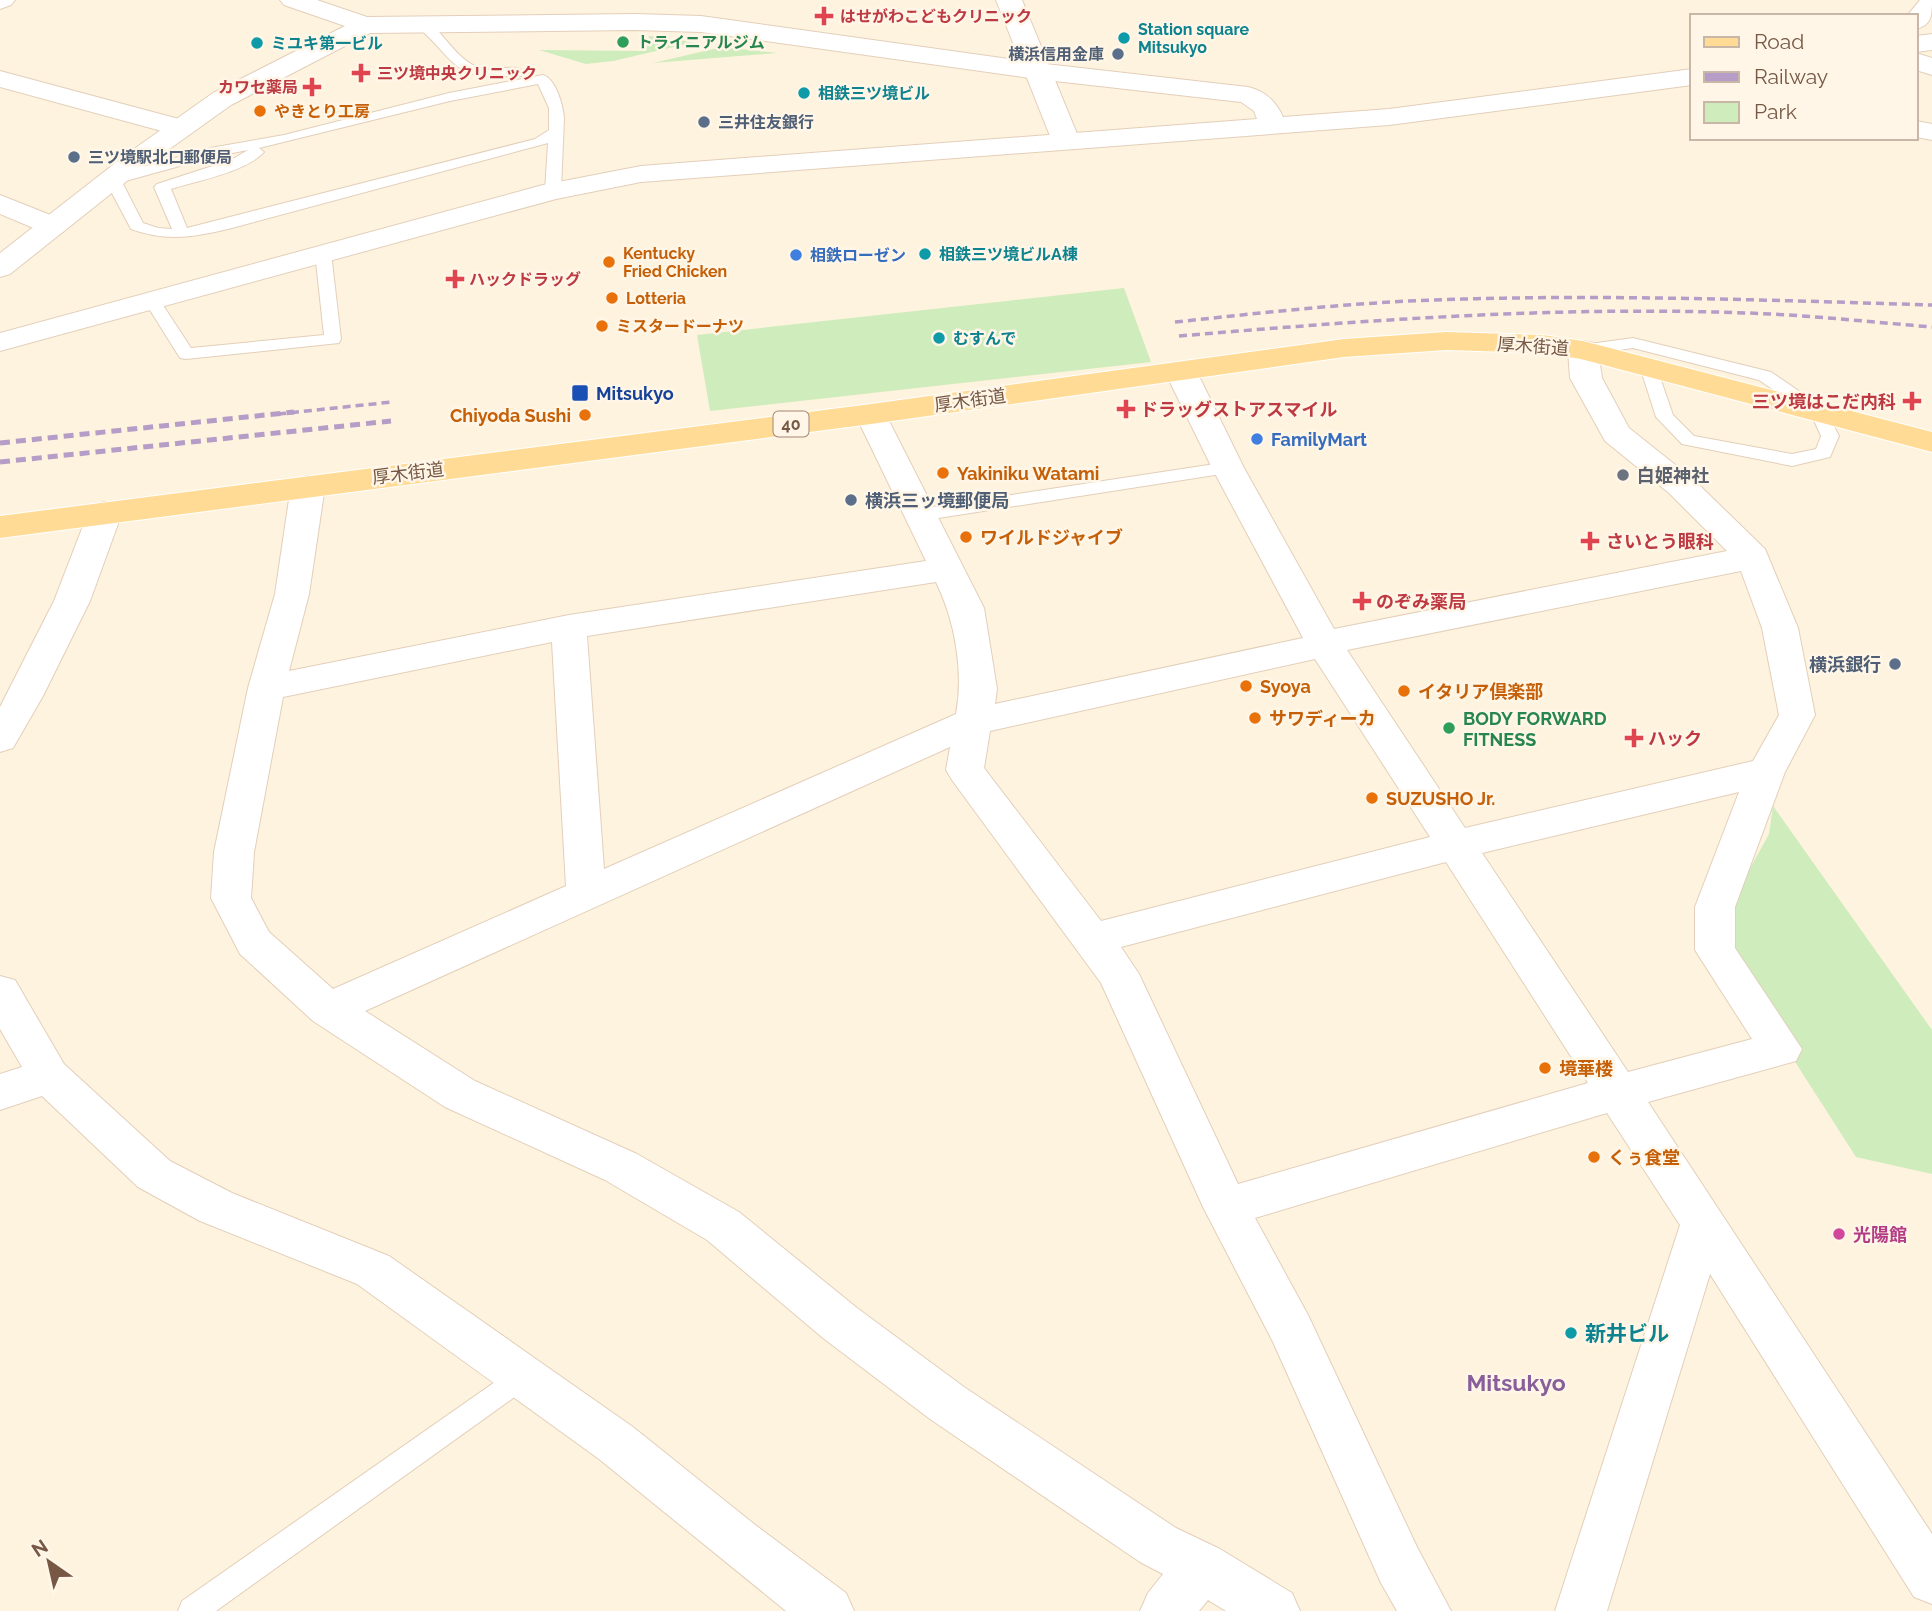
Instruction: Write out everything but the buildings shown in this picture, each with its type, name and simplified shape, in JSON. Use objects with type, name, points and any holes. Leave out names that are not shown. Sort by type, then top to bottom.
[{"type":"main road","name":"厚木街道","points":[[0,527],[871,414],[1345,348],[1447,341],[1543,344],[1583,350],[1932,442]]},
{"type":"street","points":[[293,0],[365,25],[635,22],[701,24],[1037,71],[1248,95],[1265,107],[1274,125]]},
{"type":"street","points":[[1009,0],[1066,141]]},
{"type":"street","points":[[1918,18],[1932,1]]},
{"type":"street","points":[[0,268],[180,128],[225,97],[343,39],[365,25]]},
{"type":"street","points":[[0,342],[553,191],[641,174],[1389,117],[1690,77]]},
{"type":"street","points":[[0,79],[180,128]]},
{"type":"street","points":[[0,204],[53,226]]},
{"type":"street","points":[[1226,1207],[1616,1093],[1781,1049],[1715,950],[1715,907],[1766,772],[1797,715],[1780,628],[1753,557],[1681,486],[1616,434],[1586,378],[1583,350]]},
{"type":"street","points":[[1181,372],[1228,468],[1324,644],[1932,1579]]},
{"type":"street","points":[[871,414],[966,608],[979,689],[965,770],[1118,974],[1226,1207],[1292,1330],[1399,1565],[1426,1611]]},
{"type":"street","points":[[308,486],[292,594],[266,688],[234,852],[231,898],[254,943],[328,1009],[460,1094],[621,1167],[723,1226],[840,1322],[947,1403],[1158,1545],[1202,1567],[1274,1611]]},
{"type":"street","points":[[0,740],[72,601],[105,513]]},
{"type":"street","points":[[328,1009],[973,722],[1324,644],[1753,557]]},
{"type":"street","points":[[266,688],[569,627],[946,569]]},
{"type":"street","points":[[569,627],[586,892]]},
{"type":"street","points":[[1091,939],[1456,845],[1766,772]]},
{"type":"street","points":[[0,992],[49,1076],[154,1174],[216,1207],[373,1270],[616,1443],[736,1541],[828,1611]]},
{"type":"street","points":[[0,1092],[49,1076]]},
{"type":"street","points":[[1581,1611],[1703,1223]]},
{"type":"street","points":[[1166,1611],[1202,1567]]},
{"type":"lane","points":[[425,26],[439,37],[461,64],[481,74],[510,71],[543,79]]},
{"type":"lane","points":[[449,97],[461,92],[481,74]]},
{"type":"lane","points":[[543,79],[449,97],[284,139],[210,153],[113,180],[137,226],[156,233],[182,234],[437,170],[540,142],[554,133]]},
{"type":"lane","points":[[543,79],[556,108],[553,191]]},
{"type":"lane","points":[[182,234],[162,187],[236,163],[284,139]]},
{"type":"lane","points":[[151,299],[186,354],[333,339],[323,253]]},
{"type":"lane","points":[[1583,350],[1633,343],[1765,376],[1818,413],[1830,436],[1824,453],[1792,460],[1688,440],[1665,416],[1649,367]]},
{"type":"lane","points":[[919,515],[1228,468]]},
{"type":"lane","points":[[192,1611],[522,1378]]},
{"type":"green space","points":[[649,36],[695,42],[613,61],[586,64],[539,50],[646,51]]},
{"type":"green space","points":[[722,47],[777,53],[653,63]]},
{"type":"green space","points":[[1124,288],[1151,362],[710,411],[697,335]]},
{"type":"green space","points":[[1773,806],[1932,1030],[1932,1174],[1856,1157],[1724,951],[1729,915],[1769,834]]},
{"type":"railway","points":[[1175,322],[1369,303],[1496,298],[1683,298],[1932,305]]},
{"type":"railway","points":[[1179,336],[1392,320],[1605,311],[1770,314],[1932,327]]},
{"type":"railway","points":[[278,414],[392,402]]},
{"type":"railway","points":[[0,443],[294,412]]},
{"type":"railway","points":[[0,462],[391,421]]},
{"type":"place","name":"はせがわこどもクリニック","points":[[824,16]]},
{"type":"place","name":"Station square Mitsukyo","points":[[1124,38]]},
{"type":"place","name":"トライニアルジム","points":[[623,42]]},
{"type":"place","name":"ミユキ第一ビル","points":[[257,43]]},
{"type":"place","name":"横浜信用金庫","points":[[1118,54]]},
{"type":"place","name":"三ツ境中央クリニック","points":[[361,73]]},
{"type":"place","name":"カワセ薬局","points":[[312,87]]},
{"type":"place","name":"相鉄三ツ境ビル","points":[[804,93]]},
{"type":"place","name":"やきとり工房","points":[[260,111]]},
{"type":"place","name":"三井住友銀行","points":[[704,122]]},
{"type":"place","name":"三ツ境駅北口郵便局","points":[[74,157]]},
{"type":"place","name":"相鉄三ツ境ビルA棟","points":[[925,254]]},
{"type":"place","name":"相鉄ローゼン","points":[[796,255]]},
{"type":"place","name":"Kentucky Fried Chicken","points":[[609,262]]},
{"type":"place","name":"ハックドラッグ","points":[[455,279]]},
{"type":"place","name":"Lotteria","points":[[612,298]]},
{"type":"place","name":"ミスタードーナツ","points":[[602,326]]},
{"type":"place","name":"むすんで","points":[[939,338]]},
{"type":"place","name":"Mitsukyo","points":[[580,393]]},
{"type":"place","name":"三ツ境はこだ内科","points":[[1912,401]]},
{"type":"place","name":"ドラッグストアスマイル","points":[[1126,409]]},
{"type":"place","name":"Chiyoda Sushi","points":[[585,415]]},
{"type":"place","name":"FamilyMart","points":[[1257,439]]},
{"type":"place","name":"Yakiniku Watami","points":[[943,473]]},
{"type":"place","name":"白姫神社","points":[[1623,475]]},
{"type":"place","name":"横浜三ッ境郵便局","points":[[851,500]]},
{"type":"place","name":"ワイルドジャイブ","points":[[966,537]]},
{"type":"place","name":"さいとう眼科","points":[[1590,541]]},
{"type":"place","name":"のぞみ薬局","points":[[1362,601]]},
{"type":"place","name":"横浜銀行","points":[[1895,664]]},
{"type":"place","name":"Syoya","points":[[1246,686]]},
{"type":"place","name":"イタリア倶楽部","points":[[1404,691]]},
{"type":"place","name":"サワディーカ","points":[[1255,718]]},
{"type":"place","name":"BODY FORWARD FITNESS","points":[[1449,728]]},
{"type":"place","name":"ハック","points":[[1634,738]]},
{"type":"place","name":"SUZUSHO Jr.","points":[[1372,798]]},
{"type":"place","name":"境華楼","points":[[1545,1068]]},
{"type":"place","name":"くぅ食堂","points":[[1594,1157]]},
{"type":"place","name":"光陽館","points":[[1839,1234]]},
{"type":"place","name":"新井ビル","points":[[1571,1333]]},
{"type":"district","name":"Mitsukyo","points":[[1516,1382]]}]
